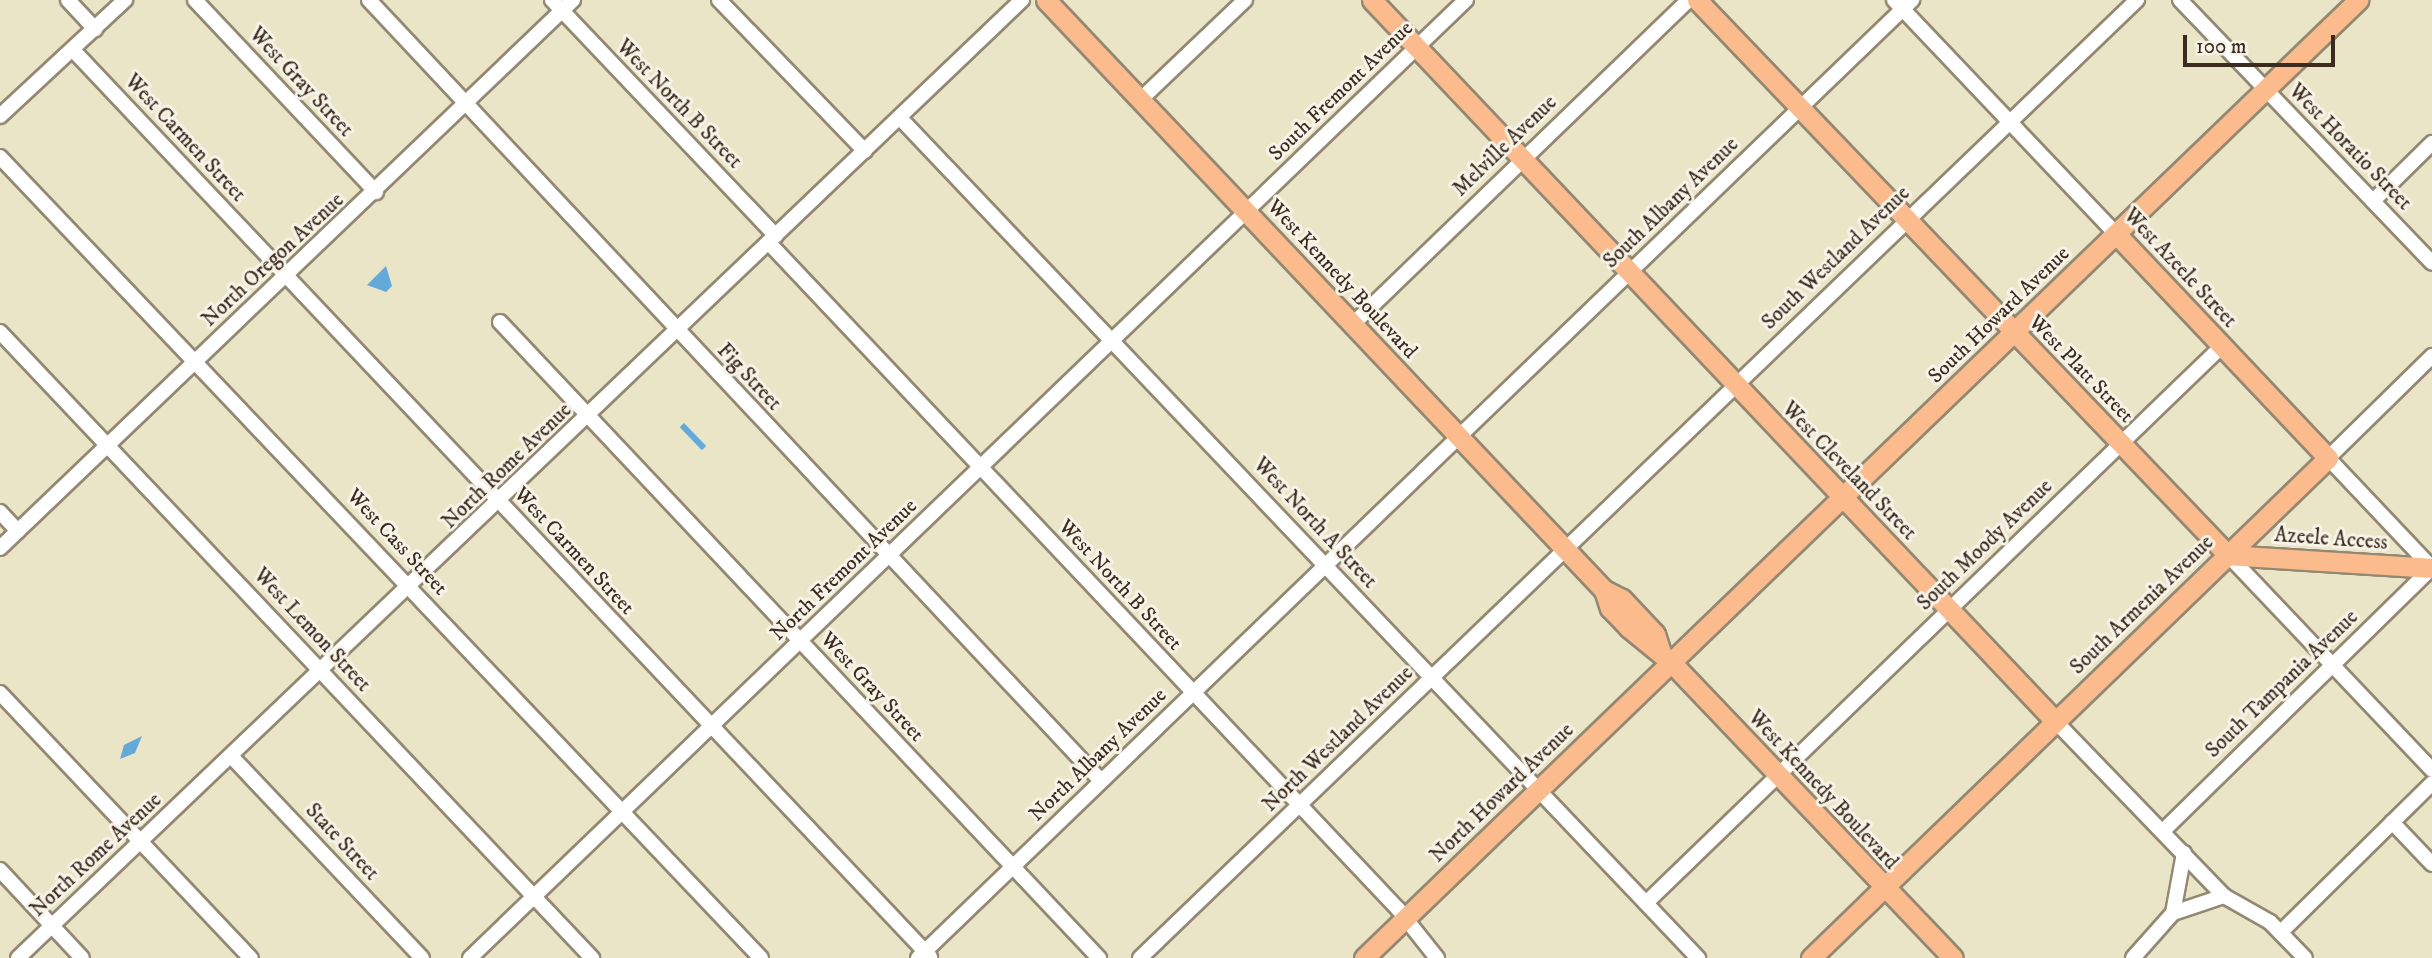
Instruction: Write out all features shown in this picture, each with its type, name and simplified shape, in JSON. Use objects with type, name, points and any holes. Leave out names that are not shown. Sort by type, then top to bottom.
[{"type":"main road","name":"West Kennedy Boulevard","points":[[1046,0],[1604,590],[1622,599],[1655,634],[1666,657],[1953,958]]},
{"type":"main road","name":"West Cleveland Street","points":[[1372,0],[2054,721]]},
{"type":"main road","name":"West Platt Street","points":[[1697,0],[2228,555]]},
{"type":"main road","name":"South Howard Avenue","points":[[1666,657],[1842,497],[2358,0]]},
{"type":"main road","name":"West Azeele Street","points":[[2116,234],[2328,458]]},
{"type":"main road","name":"South Armenia Avenue","points":[[1811,958],[2328,458]]},
{"type":"main road","name":"Azeele Access","points":[[2228,555],[2432,568]]},
{"type":"main road","name":"North Howard Avenue","points":[[1364,958],[1538,789],[1666,657]]},
{"type":"street","points":[[68,0],[95,29]]},
{"type":"street","points":[[0,116],[125,0]]},
{"type":"street","name":"West Gray Street","points":[[195,0],[376,192]]},
{"type":"street","name":"Fig Street","points":[[369,0],[1101,781]]},
{"type":"street","name":"North Oregon Avenue","points":[[0,548],[467,104],[557,5],[573,0]]},
{"type":"street","points":[[719,0],[864,151]]},
{"type":"street","name":"North Rome Avenue","points":[[18,958],[411,587],[1022,0]]},
{"type":"street","points":[[1140,100],[1245,0]]},
{"type":"street","name":"South Fremont Avenue","points":[[1246,212],[1465,0]]},
{"type":"street","name":"Melville Avenue","points":[[1353,324],[1688,0]]},
{"type":"street","name":"South Westland Avenue","points":[[1566,550],[1735,384],[2137,0]]},
{"type":"street","name":"West Horatio Street","points":[[2180,0],[2432,263]]},
{"type":"street","name":"South Albany Avenue","points":[[1459,436],[1800,108],[1903,3]]},
{"type":"street","name":"West Azeele Street","points":[[1903,3],[2116,234]]},
{"type":"street","name":"West North B Street","points":[[557,5],[980,467],[1300,805],[1437,958]]},
{"type":"street","name":"West Carmen Street","points":[[73,50],[712,726],[924,956]]},
{"type":"street","name":"West North A Street","points":[[900,118],[1698,958]]},
{"type":"street","points":[[2372,201],[2432,143]]},
{"type":"street","name":"West Cass Street","points":[[0,157],[197,361],[761,958]]},
{"type":"street","name":"North Fremont Avenue","points":[[470,958],[1246,212]]},
{"type":"street","name":"West Gray Street","points":[[500,322],[1099,958]]},
{"type":"street","name":"West Lemon Street","points":[[0,332],[592,958]]},
{"type":"street","name":"South Moody Avenue","points":[[1646,903],[2222,346]]},
{"type":"street","name":"South Armenia Avenue","points":[[2328,458],[2432,356]]},
{"type":"street","name":"North Albany Avenue","points":[[924,956],[1012,867],[1459,436]]},
{"type":"street","name":"West Azeele Street","points":[[2328,458],[2432,568]]},
{"type":"street","points":[[0,512],[18,531]]},
{"type":"street","name":"North Westland Avenue","points":[[1140,958],[1566,550]]},
{"type":"street","name":"West Platt Street","points":[[2228,555],[2432,770]]},
{"type":"street","name":"South Tampania Avenue","points":[[2163,831],[2432,568]]},
{"type":"street","points":[[0,693],[251,958]]},
{"type":"street","name":"West Cleveland Street","points":[[2054,721],[2224,896],[2259,914],[2281,932],[2305,958]]},
{"type":"street","name":"State Street","points":[[231,756],[422,958]]},
{"type":"street","points":[[2281,932],[2432,783]]},
{"type":"street","points":[[2392,822],[2432,864]]},
{"type":"street","points":[[2137,956],[2173,913],[2184,853]]},
{"type":"street","points":[[0,870],[82,958]]},
{"type":"street","points":[[2173,913],[2224,896]]},
{"type":"water","points":[[386,266],[392,286],[386,292],[367,285]]},
{"type":"water","points":[[684,423],[706,446],[702,450],[680,427]]},
{"type":"water","points":[[142,736],[135,753],[120,759],[124,745]]}]
